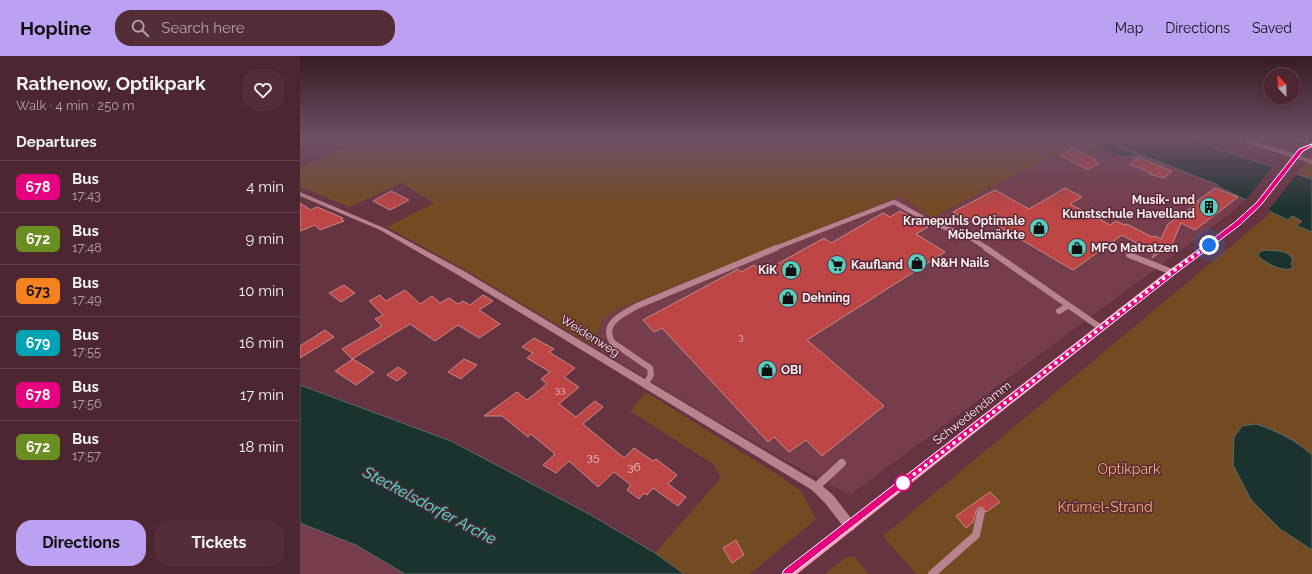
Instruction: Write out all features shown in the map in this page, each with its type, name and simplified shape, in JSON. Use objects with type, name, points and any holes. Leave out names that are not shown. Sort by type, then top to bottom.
[{"type":"main road","name":"Schwedendamm","points":[[788,574],[1172,272],[1238,224],[1253,210],[1291,162]]},
{"type":"street","name":"Weidenweg","points":[[300,194],[382,229],[461,273],[816,488],[829,499],[850,526]]},
{"type":"lane","points":[[645,385],[651,375],[650,368],[616,346],[609,338],[609,327],[617,317],[637,306],[734,265],[894,202],[932,223],[968,236],[1101,328]]},
{"type":"lane","points":[[1129,255],[1172,272]]},
{"type":"lane","points":[[1059,311],[1068,306]]},
{"type":"lane","points":[[816,488],[842,463]]},
{"type":"lane","points":[[932,574],[976,535],[981,512]]},
{"type":"shaded area","points":[[1039,162],[1151,162],[1161,166],[1163,165],[1156,162],[1162,162],[1208,180],[1246,199],[1231,213],[850,495],[786,461],[593,346],[600,340],[597,331],[604,318],[623,307],[900,196],[932,218]]},
{"type":"shaded area","points":[[300,523],[356,545],[405,574],[300,574]]},
{"type":"green space","points":[[311,162],[1039,162],[932,218],[900,196],[623,307],[604,318],[597,331],[601,340],[593,346],[467,271],[387,227],[434,203],[401,183],[350,207],[300,187],[300,167]]},
{"type":"green space","points":[[1306,162],[1312,162],[1312,179],[1298,174]]},
{"type":"green space","name":"Optikpark","points":[[1272,212],[1287,220],[1292,216],[1303,221],[1298,226],[1312,232],[1312,455],[1302,446],[1233,465],[1251,500],[1280,529],[1312,550],[1312,574],[916,574],[883,536]]},
{"type":"green space","points":[[646,392],[801,491],[816,519],[750,574],[684,574],[655,553],[721,478],[713,464],[630,411]]},
{"type":"green space","points":[[846,557],[855,557],[869,574],[825,574]]},
{"type":"water","points":[[1152,162],[1156,162],[1163,165],[1162,166]]},
{"type":"water","points":[[1160,162],[1259,162],[1312,179],[1312,232],[1297,226],[1302,221],[1292,216],[1288,220],[1217,186],[1218,185]]},
{"type":"water","points":[[1266,250],[1281,251],[1288,254],[1293,261],[1291,263],[1293,268],[1284,269],[1265,262],[1258,256],[1259,252]]},
{"type":"water","name":"Steckelsdorfer Arche","points":[[300,385],[451,441],[589,514],[655,553],[684,574],[405,574],[356,545],[300,523]]},
{"type":"water","points":[[1256,424],[1286,436],[1312,455],[1312,550],[1280,529],[1251,500],[1233,465],[1234,437],[1242,426]]},
{"type":"pier","points":[[1274,165],[1298,172],[1267,212],[1245,201]]},
{"type":"building","points":[[1073,162],[1099,163],[1088,170]]},
{"type":"building","points":[[1131,162],[1151,162],[1172,171],[1164,178],[1149,174],[1151,173],[1129,164]]},
{"type":"building","points":[[1065,188],[1082,197],[1070,204],[1110,225],[1116,221],[1125,225],[1127,224],[1152,237],[1155,236],[1161,239],[1168,224],[1199,202],[1197,201],[1215,188],[1238,197],[1195,230],[1181,223],[1172,244],[1152,258],[1155,253],[1122,235],[1073,270],[981,216],[970,222],[953,212],[995,190],[1029,209]]},
{"type":"building","points":[[391,191],[409,200],[390,210],[373,201]]},
{"type":"building","points":[[300,203],[311,210],[317,207],[343,218],[341,219],[344,221],[320,230],[315,225],[300,231]]},
{"type":"building","points":[[900,211],[928,227],[916,234],[945,252],[807,340],[884,406],[822,456],[806,440],[789,452],[774,437],[768,442],[662,328],[654,332],[643,320],[738,269],[741,272],[754,265],[763,272],[824,238],[831,243],[883,213],[890,217]]},
{"type":"building","points":[[344,285],[355,293],[341,302],[329,293]]},
{"type":"building","points":[[405,290],[420,304],[432,296],[440,303],[449,298],[458,304],[463,301],[470,305],[483,295],[493,301],[479,310],[500,324],[479,338],[458,325],[435,341],[410,324],[352,359],[342,349],[382,326],[375,319],[383,315],[369,301],[380,295],[386,301]]},
{"type":"building","points":[[325,330],[334,337],[300,358],[300,346]]},
{"type":"building","points":[[534,338],[554,349],[549,352],[575,368],[564,377],[579,387],[559,404],[576,417],[595,401],[603,407],[583,424],[624,458],[634,448],[653,461],[656,459],[677,475],[668,484],[686,497],[678,506],[653,488],[647,495],[644,493],[639,499],[627,490],[631,485],[614,472],[598,487],[569,461],[556,473],[543,465],[555,454],[531,434],[528,437],[502,416],[484,416],[517,392],[527,400],[547,384],[541,379],[550,372],[527,358],[533,353],[522,347]]},
{"type":"building","points":[[353,359],[374,372],[356,385],[335,371]]},
{"type":"building","points":[[464,359],[477,365],[461,379],[448,372]]},
{"type":"building","points":[[398,367],[407,373],[397,381],[387,375]]},
{"type":"building","points":[[990,492],[1000,502],[986,512],[982,507],[977,508],[973,522],[966,528],[956,516]]},
{"type":"building","points":[[736,540],[744,555],[732,563],[723,548]]},
{"type":"bus line","name":"678","points":[[788,574],[1172,272],[1238,224],[1259,203],[1291,162]]},
{"type":"place","name":"Musik- und Kunstschule Havelland","points":[[1209,207]]},
{"type":"place","name":"Kranepuhls Optimale Möbelmärkte","points":[[1039,228]]},
{"type":"place","name":"MFO Matratzen","points":[[1077,248]]},
{"type":"place","name":"N&H Nails","points":[[917,263]]},
{"type":"place","name":"Kaufland","points":[[837,265]]},
{"type":"place","name":"KiK","points":[[791,270]]},
{"type":"place","name":"Dehning","points":[[788,298]]},
{"type":"place","name":"OBI","points":[[767,370]]},
{"type":"route","points":[[903,483],[1172,272],[1209,245]]},
{"type":"park label","name":"Krümel-Strand","points":[[1105,507]]}]
